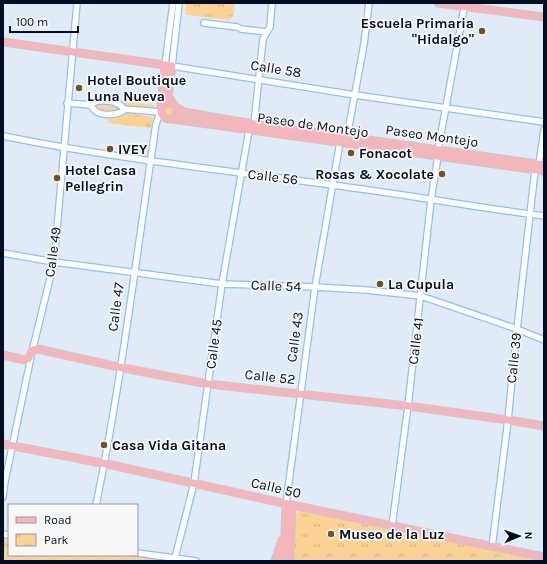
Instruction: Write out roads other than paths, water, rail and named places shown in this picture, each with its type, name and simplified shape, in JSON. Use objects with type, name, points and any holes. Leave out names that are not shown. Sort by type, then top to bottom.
[{"type":"main road","points":[[438,3],[465,5],[544,17]]},
{"type":"main road","name":"Calle 58","points":[[3,42],[168,65]]},
{"type":"main road","name":"Calle 47","points":[[168,65],[168,96],[174,105]]},
{"type":"main road","name":"Calle 47","points":[[160,110],[168,65]]},
{"type":"main road","points":[[166,103],[174,105],[177,112],[172,119],[166,119],[162,116],[160,110],[166,103]]},
{"type":"main road","name":"Paseo Montejo","points":[[174,105],[184,112],[254,124],[347,137],[438,153],[539,166]]},
{"type":"main road","name":"Paseo de Montejo","points":[[172,119],[340,142],[438,153]]},
{"type":"main road","points":[[539,166],[544,171]]},
{"type":"main road","name":"Calle 52","points":[[3,355],[25,360],[29,358],[34,349],[38,348],[121,367],[208,384],[408,406],[544,426]]},
{"type":"main road","name":"Calle 50","points":[[3,444],[544,557]]},
{"type":"main road","name":"Calle 43","points":[[284,561],[285,530],[289,504]]},
{"type":"main road","name":"Calle 43","points":[[289,504],[290,561]]},
{"type":"main road","points":[[275,561],[285,530]]},
{"type":"street","name":"Calle 49","points":[[3,497],[5,480],[32,352],[54,262],[77,3]]},
{"type":"street","name":"Calle 47","points":[[170,50],[172,3]]},
{"type":"street","name":"Calle 47","points":[[168,65],[179,3]]},
{"type":"street","points":[[254,124],[263,39],[270,27],[272,3]]},
{"type":"street","points":[[347,137],[364,44],[369,3]]},
{"type":"street","name":"Calle 41","points":[[392,526],[408,406],[431,200],[465,5]]},
{"type":"street","points":[[204,23],[267,32]]},
{"type":"street","name":"Calle 58","points":[[168,65],[355,96],[544,122]]},
{"type":"street","points":[[67,103],[90,105],[96,102],[105,101],[119,104],[124,109]]},
{"type":"street","points":[[90,105],[94,110],[105,114],[117,114],[124,109],[160,110]]},
{"type":"street","name":"Calle 47","points":[[96,504],[121,367],[150,160],[160,110]]},
{"type":"street","name":"Calle 45","points":[[175,558],[194,483],[222,284],[249,130]]},
{"type":"street","name":"Calle 39","points":[[492,547],[531,214],[544,130]]},
{"type":"street","name":"Calle 56","points":[[3,136],[63,148],[544,216]]},
{"type":"street","name":"Calle 43","points":[[289,504],[315,287],[340,142]]},
{"type":"street","name":"Calle 54","points":[[3,253],[54,262],[222,284],[366,290],[421,296],[517,328],[544,340]]},
{"type":"street","points":[[138,553],[196,561]]},
{"type":"place","name":"Escuela Primaria \"Hidalgo\"","points":[[482,31]]},
{"type":"place","name":"Hotel Boutique Luna Nueva","points":[[79,88]]},
{"type":"place","name":"IVEY","points":[[110,149]]},
{"type":"place","name":"Fonacot","points":[[351,153]]},
{"type":"place","name":"Rosas & Xocolate","points":[[442,174]]},
{"type":"place","name":"Hotel Casa Pellegrin","points":[[57,178]]},
{"type":"place","name":"La Cupula","points":[[380,284]]},
{"type":"place","name":"Casa Vida Gitana","points":[[104,445]]},
{"type":"place","name":"Museo de la Luz","points":[[331,534]]}]
